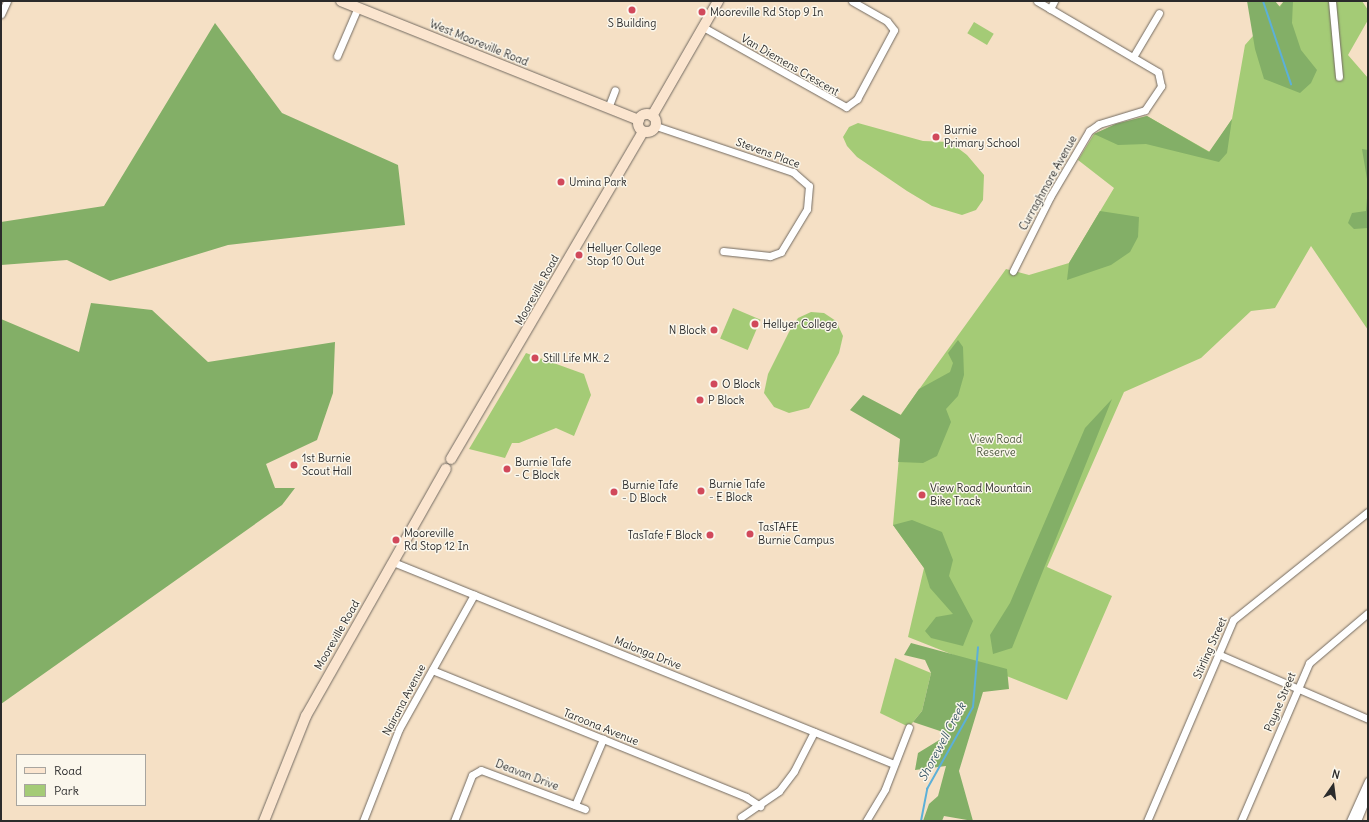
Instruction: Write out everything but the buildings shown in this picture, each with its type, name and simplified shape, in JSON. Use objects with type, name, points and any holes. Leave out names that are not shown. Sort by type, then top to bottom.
[{"type":"main road","name":"West Mooreville Road","points":[[341,1],[639,120]]},
{"type":"main road","points":[[652,116],[718,1]]},
{"type":"main road","points":[[646,114],[652,116],[656,126],[651,132],[643,132],[639,120],[646,114]]},
{"type":"main road","name":"Mooreville Road","points":[[264,821],[292,742],[446,469],[453,467],[451,459],[643,132]]},
{"type":"street","points":[[1,14],[6,1]]},
{"type":"street","name":"Van Diemens Crescent","points":[[703,27],[846,107],[857,99],[894,30],[887,21],[852,1]]},
{"type":"street","name":"Curraghmore Avenue","points":[[1013,271],[1050,197],[1089,131],[1099,124],[1145,110],[1162,86],[1158,72],[1036,1]]},
{"type":"street","points":[[1050,9],[1054,1]]},
{"type":"street","points":[[1332,1],[1339,77]]},
{"type":"street","points":[[337,56],[358,7]]},
{"type":"street","points":[[1133,57],[1158,13]]},
{"type":"street","points":[[608,108],[616,90]]},
{"type":"street","name":"Stevens Place","points":[[656,126],[786,170],[801,177],[809,186],[807,209],[781,252],[770,256],[723,251]]},
{"type":"street","name":"Stirling Street","points":[[1147,821],[1233,620],[1246,606],[1368,512]]},
{"type":"street","name":"Malonga Drive","points":[[393,562],[894,764]]},
{"type":"street","name":"Nairana Avenue","points":[[363,821],[399,729],[474,595]]},
{"type":"street","name":"Payne Street","points":[[1241,821],[1309,663],[1320,650],[1368,613]]},
{"type":"street","points":[[1218,654],[1368,719]]},
{"type":"street","name":"Taroona Avenue","points":[[432,670],[746,797],[760,806]]},
{"type":"street","points":[[866,821],[885,789],[909,727]]},
{"type":"street","points":[[741,817],[760,806],[794,771],[814,732]]},
{"type":"street","points":[[575,805],[603,739]]},
{"type":"street","name":"Deavan Drive","points":[[454,821],[472,775],[481,770],[585,809]]},
{"type":"street","points":[[1350,821],[1368,781]]},
{"type":"street","points":[[1357,821],[1368,794]]},
{"type":"green space","points":[[1247,1],[1275,1],[1280,7],[1284,1],[1293,1],[1292,23],[1301,50],[1317,70],[1311,83],[1300,93],[1264,79],[1255,49]]},
{"type":"green space","name":"View Road Reserve","points":[[1284,1],[1362,1],[1368,10],[1368,20],[1348,55],[1368,78],[1368,330],[1311,246],[1275,308],[1251,311],[1201,358],[1124,392],[1047,567],[1112,596],[1067,700],[908,637],[924,568],[893,525],[901,435],[894,424],[1006,269],[1029,275],[1069,263],[1114,188],[1078,160],[1094,134],[1116,124],[1147,116],[1210,152],[1232,119],[1245,45]]},
{"type":"green space","points":[[974,22],[994,34],[987,45],[967,33]]},
{"type":"green space","points":[[215,23],[282,113],[398,165],[405,225],[228,245],[110,281],[67,260],[1,265],[1,222],[104,206]]},
{"type":"green space","points":[[1147,116],[1209,152],[1232,119],[1227,153],[1219,162],[1146,144],[1118,145],[1094,134],[1116,124]]},
{"type":"green space","points":[[858,123],[923,141],[950,142],[967,155],[984,175],[983,200],[976,210],[962,215],[932,206],[907,191],[857,157],[847,146],[843,137],[849,127]]},
{"type":"green space","points":[[1362,149],[1368,150],[1368,185]]},
{"type":"green space","points":[[1368,185],[1368,228],[1354,229],[1348,223],[1352,213],[1366,211]]},
{"type":"green space","points":[[1100,211],[1139,217],[1138,237],[1130,252],[1111,265],[1067,280],[1069,263]]},
{"type":"green space","points":[[91,303],[152,310],[208,362],[335,342],[333,393],[317,440],[266,464],[275,488],[295,488],[282,505],[1,704],[1,319],[79,352]]},
{"type":"green space","points":[[733,308],[761,320],[748,350],[720,338]]},
{"type":"green space","points":[[811,312],[824,313],[836,321],[843,336],[839,353],[809,408],[789,413],[774,407],[764,393],[768,374],[789,332],[798,318]]},
{"type":"green space","points":[[958,340],[963,347],[964,375],[958,396],[946,409],[951,422],[937,456],[923,463],[898,462],[900,439],[850,410],[863,395],[901,415],[919,389],[950,372],[953,363],[948,353]]},
{"type":"green space","points":[[526,353],[584,374],[591,395],[574,436],[556,428],[519,443],[512,443],[505,458],[469,449]]},
{"type":"green space","points":[[1112,399],[1012,648],[993,654],[990,635],[1010,603],[1085,428]]},
{"type":"green space","points":[[912,520],[942,532],[953,560],[949,576],[973,621],[963,646],[931,638],[925,631],[936,617],[953,614],[930,588],[924,568],[893,525]]},
{"type":"green space","points":[[911,643],[1007,669],[1009,689],[983,692],[959,771],[973,821],[944,816],[942,821],[923,821],[929,804],[938,796],[946,766],[915,770],[918,753],[949,734],[913,722],[922,711],[931,673],[925,660],[904,655]]},
{"type":"green space","points":[[895,658],[931,673],[922,711],[909,727],[880,713]]},
{"type":"waterway","name":"Shorewell Creek","points":[[1263,1],[1291,84]]},
{"type":"waterway","name":"Shorewell Creek","points":[[921,821],[927,789],[973,707],[978,647]]},
{"type":"place","name":"S Building","points":[[632,10]]},
{"type":"place","name":"Mooreville Rd Stop 9 In","points":[[702,12]]},
{"type":"place","name":"Burnie Primary School","points":[[936,137]]},
{"type":"place","name":"Umina Park","points":[[561,182]]},
{"type":"place","name":"Hellyer College Stop 10 Out","points":[[579,255]]},
{"type":"place","name":"Hellyer College","points":[[755,324]]},
{"type":"place","name":"N Block","points":[[714,330]]},
{"type":"place","name":"Still Life MK. 2","points":[[535,358]]},
{"type":"place","name":"O Block","points":[[714,384]]},
{"type":"place","name":"P Block","points":[[700,400]]},
{"type":"place","name":"1st Burnie Scout Hall","points":[[294,465]]},
{"type":"place","name":"Burnie Tafe - C Block","points":[[507,469]]},
{"type":"place","name":"Burnie Tafe - E Block","points":[[701,491]]},
{"type":"place","name":"Burnie Tafe - D Block","points":[[614,492]]},
{"type":"place","name":"View Road Mountain Bike Track","points":[[922,495]]},
{"type":"place","name":"TasTAFE Burnie Campus","points":[[750,534]]},
{"type":"place","name":"TasTafe F Block","points":[[710,535]]},
{"type":"place","name":"Mooreville Rd Stop 12 In","points":[[396,540]]}]
